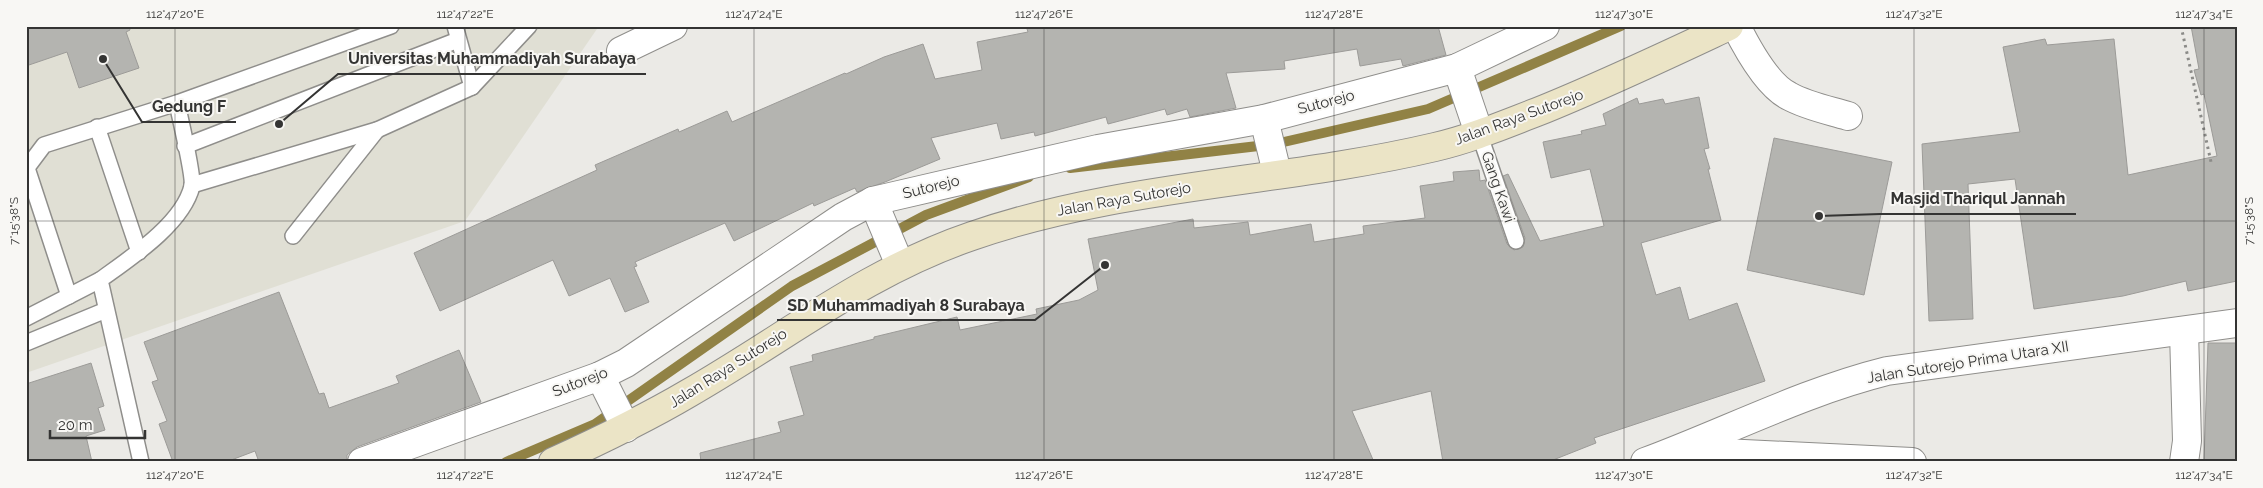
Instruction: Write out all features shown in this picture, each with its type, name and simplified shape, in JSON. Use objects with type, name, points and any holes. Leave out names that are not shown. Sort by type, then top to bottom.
[{"type":"main road","name":"Jalan Raya Sutorejo","points":[[553,462],[624,423],[691,392],[856,288],[895,255],[970,236],[1019,220],[1081,205],[1270,143],[1397,155],[1461,140],[1476,126],[1599,87],[1729,26]]},
{"type":"street","points":[[621,51],[673,26]]},
{"type":"street","name":"Sutorejo","points":[[362,462],[601,380],[843,217],[1098,149],[1270,143],[1457,71],[1544,26]]},
{"type":"street","points":[[1736,26],[1748,50],[1777,88],[1788,96],[1805,103],[1848,116]]},
{"type":"street","points":[[1457,71],[1476,126]]},
{"type":"street","points":[[876,209],[895,255]]},
{"type":"street","name":"Jalan Sutorejo Prima Utara XII","points":[[1645,462],[1788,404],[1881,373],[2237,323]]},
{"type":"street","points":[[2184,331],[2187,442],[2184,462]]},
{"type":"street","points":[[601,380],[624,423]]},
{"type":"street","name":"Jalan Sutorejo Prima Utara XII","points":[[1675,451],[1912,462]]},
{"type":"lane","points":[[69,296],[26,168],[44,145],[177,103],[391,26]]},
{"type":"lane","points":[[192,186],[377,130],[472,87],[529,26]]},
{"type":"lane","points":[[185,146],[456,33],[472,87]]},
{"type":"lane","points":[[26,318],[100,280],[139,252],[175,219],[192,186],[177,103]]},
{"type":"lane","name":"Gang Kawi","points":[[1476,126],[1516,241]]},
{"type":"lane","points":[[97,127],[139,252]]},
{"type":"lane","points":[[293,236],[377,130]]},
{"type":"lane","points":[[100,280],[141,462]]},
{"type":"lane","points":[[26,343],[106,310]]},
{"type":"path","points":[[2181,26],[2211,162]]},
{"type":"shaded area","points":[[26,26],[599,26],[465,221],[26,373]]},
{"type":"building","points":[[26,26],[129,26],[130,30],[126,32],[139,68],[79,88],[67,52],[26,66]]},
{"type":"building","points":[[1026,26],[1438,26],[1446,55],[1403,66],[1401,59],[1360,66],[1357,49],[1284,61],[1285,69],[1226,73],[1236,108],[1190,117],[1187,109],[1167,115],[1165,109],[1108,124],[1106,117],[1035,136],[1034,132],[1001,139],[997,123],[931,138],[940,159],[857,192],[855,188],[814,206],[813,203],[734,241],[725,223],[635,262],[637,266],[634,267],[649,302],[625,312],[610,278],[569,296],[553,260],[440,311],[414,253],[597,170],[595,165],[678,129],[679,132],[727,111],[732,122],[884,57],[923,44],[935,79],[982,70],[977,42],[1028,32]]},
{"type":"building","points":[[2191,26],[2237,26],[2237,281],[2188,291],[2186,281],[2123,296],[2034,309],[2015,179],[1968,184],[1973,319],[1929,321],[1922,144],[2020,132],[2003,47],[2045,39],[2047,45],[2114,39],[2128,175],[2217,156],[2204,94],[2201,95],[2194,70],[2199,69]]},
{"type":"building","points":[[1699,97],[1709,148],[1704,149],[1721,220],[1641,243],[1656,295],[1680,287],[1689,320],[1737,303],[1765,381],[1594,438],[1596,443],[1548,462],[1443,462],[1431,391],[1352,411],[1374,462],[701,462],[700,453],[781,432],[778,422],[804,415],[790,367],[813,361],[812,355],[874,339],[874,337],[957,317],[960,330],[1037,314],[1036,309],[1079,300],[1098,290],[1088,239],[1193,219],[1194,228],[1248,222],[1250,235],[1311,224],[1314,242],[1364,234],[1363,226],[1425,218],[1420,186],[1454,181],[1453,172],[1479,170],[1480,181],[1485,180],[1507,244],[1514,250],[1523,247],[1525,238],[1503,176],[1508,174],[1540,241],[1604,226],[1590,169],[1551,178],[1543,142],[1582,134],[1581,131],[1606,125],[1603,114],[1637,98],[1639,104],[1663,99],[1665,104]]},
{"type":"building","points":[[1774,138],[1892,162],[1864,295],[1747,270]]},
{"type":"building","points":[[279,292],[319,394],[324,393],[329,408],[399,383],[396,376],[459,350],[481,402],[357,447],[347,455],[347,462],[259,462],[255,451],[226,462],[173,462],[159,424],[167,421],[152,382],[158,380],[144,342]]},
{"type":"building","points":[[2208,343],[2237,343],[2237,462],[2204,462]]},
{"type":"building","points":[[91,363],[104,406],[98,408],[105,430],[86,436],[92,462],[26,462],[26,384]]},
{"type":"waterway","points":[[1070,168],[1275,144],[1428,109],[1621,26]]},
{"type":"waterway","points":[[506,462],[595,424],[792,286],[926,215],[1029,177]]},
{"type":"place","name":"Gedung F","points":[[103,59]]},
{"type":"place","name":"Universitas Muhammadiyah Surabaya","points":[[279,124]]},
{"type":"place","name":"Masjid Thariqul Jannah","points":[[1819,216]]},
{"type":"place","name":"SD Muhammadiyah 8 Surabaya","points":[[1105,265]]}]
